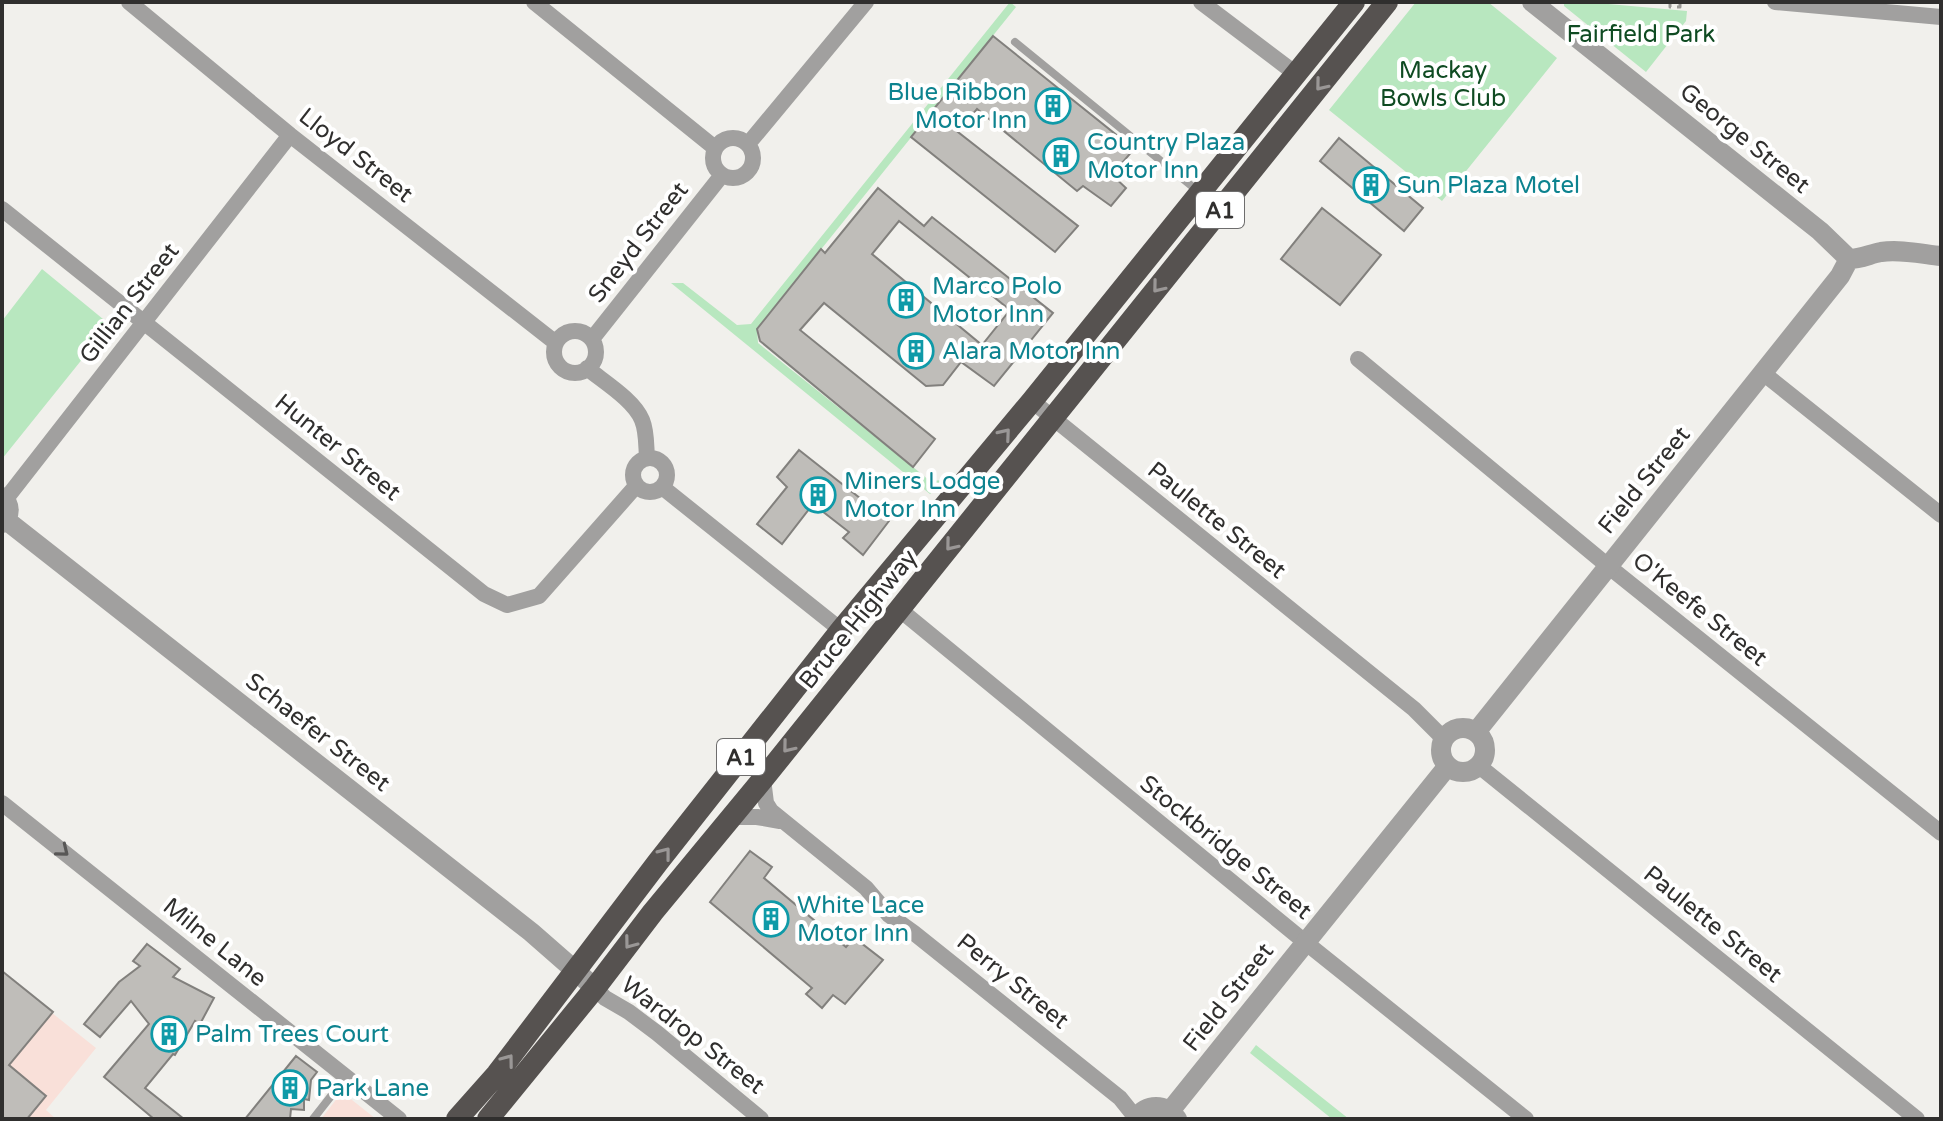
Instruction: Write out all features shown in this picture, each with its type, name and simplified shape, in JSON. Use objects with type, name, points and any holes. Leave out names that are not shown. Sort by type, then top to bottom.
[{"type":"highway","name":"Bruce Highway","points":[[457,1119],[497,1074],[658,862],[841,630],[1032,401],[1354,2]]},
{"type":"highway","points":[[1301,68],[1340,36],[1368,2]]},
{"type":"highway","name":"Bruce Highway","points":[[488,1119],[1387,2]]},
{"type":"street","name":"Lloyd Street","points":[[129,2],[290,135],[556,343]]},
{"type":"street","points":[[534,2],[715,148]]},
{"type":"street","points":[[748,144],[866,2]]},
{"type":"street","points":[[1201,2],[1301,68]]},
{"type":"street","name":"George Street","points":[[1532,2],[1820,231],[1849,259]]},
{"type":"street","points":[[1775,2],[1941,17]]},
{"type":"street","name":"Gillian Street","points":[[4,510],[290,135]]},
{"type":"street","points":[[728,138],[748,144],[753,158],[749,171],[742,177],[722,175],[713,161],[715,148],[728,138]]},
{"type":"street","name":"Sneyd Street","points":[[592,339],[722,175]]},
{"type":"street","name":"Hunter Street","points":[[2,209],[484,594],[507,605],[539,596],[636,486]]},
{"type":"street","points":[[1849,259],[1892,251],[1941,256]]},
{"type":"street","name":"Field Street","points":[[1476,732],[1840,276],[1849,259]]},
{"type":"street","points":[[570,331],[580,331],[592,339],[595,357],[587,368],[573,372],[562,368],[554,357],[556,343],[560,336],[570,331]]},
{"type":"street","name":"O'Keefe Street","points":[[1358,359],[1608,566],[1941,833]]},
{"type":"street","points":[[587,368],[638,412],[646,435],[647,458]]},
{"type":"street","points":[[1763,373],[1941,515]]},
{"type":"street","name":"Paulette Street","points":[[1032,401],[1414,709],[1443,738]]},
{"type":"street","points":[[641,460],[659,460],[667,470],[662,487],[657,491],[646,492],[636,486],[633,475],[641,460]]},
{"type":"street","points":[[662,487],[841,630]]},
{"type":"street","name":"Schaefer Street","points":[[4,510],[595,988]]},
{"type":"street","name":"Stockbridge Street","points":[[899,609],[1526,1119]]},
{"type":"street","points":[[1461,727],[1476,732],[1486,750],[1479,766],[1463,772],[1447,767],[1440,752],[1443,738],[1461,727]]},
{"type":"street","name":"Paulette Street","points":[[1479,766],[1917,1119]]},
{"type":"street","name":"Field Street","points":[[1174,1115],[1305,942],[1447,767]]},
{"type":"street","name":"Perry Street","points":[[763,779],[766,803],[771,811],[866,888],[889,915],[1120,1098],[1135,1118]]},
{"type":"street","name":"Milne Lane","points":[[2,803],[399,1119]]},
{"type":"street","points":[[732,817],[786,822]]},
{"type":"street","name":"Wardrop Street","points":[[595,988],[657,1033],[761,1119]]},
{"type":"street","points":[[1135,1118],[1145,1109],[1155,1106],[1163,1107],[1174,1115]]},
{"type":"lane","points":[[1015,42],[1200,193]]},
{"type":"lane","points":[[313,1119],[346,1077]]},
{"type":"path","points":[[1670,2],[1670,7],[1680,7],[1680,2]]},
{"type":"shaded area","points":[[2,973],[96,1048],[46,1110],[56,1119],[2,1119]]},
{"type":"shaded area","points":[[342,1092],[376,1119],[321,1119]]},
{"type":"green space","points":[[1010,2],[1016,7],[757,329],[758,343],[930,481],[944,480],[930,494],[671,283],[683,283],[737,325],[751,324]]},
{"type":"green space","name":"Mackay Bowls Club","points":[[1416,2],[1488,2],[1557,58],[1442,201],[1329,110]]},
{"type":"green space","name":"Fairfield Park","points":[[1564,2],[1687,11],[1686,21],[1646,72],[1564,6]]},
{"type":"green space","points":[[42,269],[103,319],[104,332],[2,459],[2,321]]},
{"type":"green space","points":[[1256,1045],[1349,1119],[1332,1119],[1250,1053]]},
{"type":"building","name":"Country Plaza Motor Inn","points":[[993,36],[1134,149],[1112,175],[1126,188],[1111,206],[1083,186],[1077,191],[977,109],[958,132],[1078,226],[1055,252],[911,137]]},
{"type":"building","name":"Sun Plaza Motel","points":[[1339,138],[1423,208],[1404,231],[1320,161]]},
{"type":"building","points":[[878,188],[924,226],[932,217],[1053,313],[994,386],[961,362],[943,385],[926,386],[824,303],[800,330],[935,439],[913,467],[760,341],[757,329],[821,249],[825,253]],"holes":[[[899,221],[1010,310],[982,345],[872,254]]]},
{"type":"building","points":[[1322,208],[1381,255],[1340,305],[1281,259]]},
{"type":"building","name":"Miners Lodge Motor Inn","points":[[799,450],[889,521],[863,555],[843,538],[849,532],[813,504],[782,544],[757,524],[787,487],[777,477]]},
{"type":"building","name":"White Lace Motor Inn","points":[[750,851],[772,867],[764,878],[846,947],[852,940],[861,943],[883,960],[845,1004],[833,995],[822,1008],[806,994],[812,988],[710,902]]},
{"type":"building","points":[[147,944],[180,969],[173,977],[214,998],[200,1024],[195,1021],[175,1055],[145,1088],[184,1119],[154,1119],[104,1077],[149,1024],[131,1001],[100,1037],[84,1024],[119,982],[140,966],[133,961]]},
{"type":"building","points":[[2,971],[53,1012],[9,1065],[46,1096],[27,1119],[2,1119]]},
{"type":"building","name":"Park Lane","points":[[296,1056],[317,1072],[311,1080],[309,1100],[304,1099],[304,1110],[291,1109],[290,1119],[245,1119]]},
{"type":"place","name":"Blue Ribbon Motor Inn","points":[[1053,106]]},
{"type":"place","name":"Country Plaza Motor Inn","points":[[1061,156]]},
{"type":"place","name":"Sun Plaza Motel","points":[[1371,185]]},
{"type":"place","name":"Marco Polo Motor Inn","points":[[906,300]]},
{"type":"place","name":"Alara Motor Inn","points":[[916,351]]},
{"type":"place","name":"Miners Lodge Motor Inn","points":[[818,495]]},
{"type":"place","name":"White Lace Motor Inn","points":[[771,919]]},
{"type":"place","name":"Palm Trees Court","points":[[169,1034]]},
{"type":"place","name":"Park Lane","points":[[290,1088]]}]
